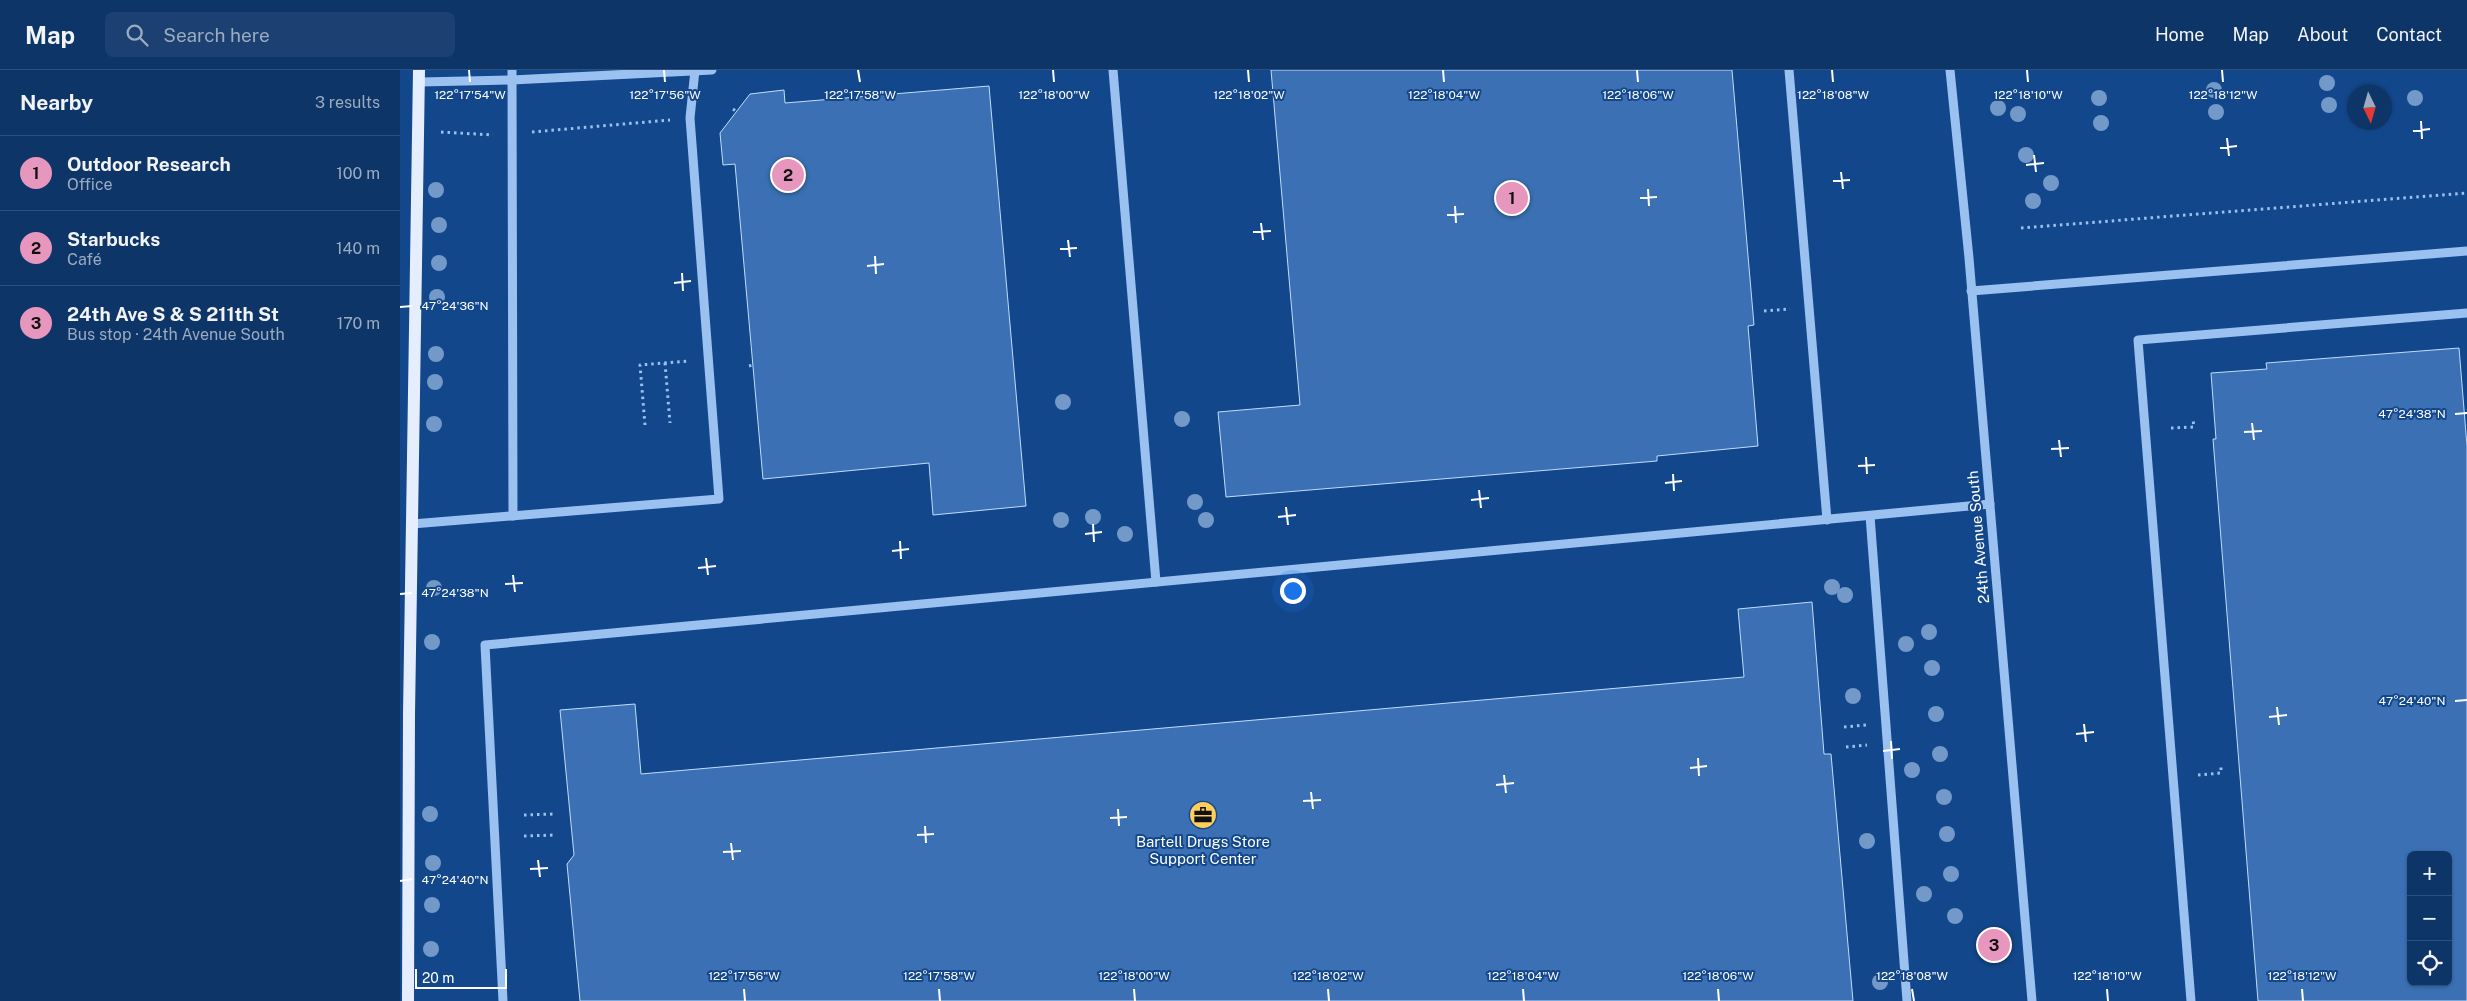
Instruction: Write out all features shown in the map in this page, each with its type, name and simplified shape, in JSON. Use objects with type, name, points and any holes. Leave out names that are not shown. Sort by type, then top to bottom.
[{"type":"main road","points":[[408,1001],[412,524],[420,76]]},
{"type":"street","points":[[420,76],[712,70]]},
{"type":"street","points":[[1113,70],[1156,582]]},
{"type":"street","points":[[1789,70],[1827,520]]},
{"type":"street","name":"24th Avenue South","points":[[1950,70],[1990,504],[2032,1001]]},
{"type":"street","points":[[412,524],[719,499],[690,118],[695,71]]},
{"type":"street","points":[[512,75],[512,516]]},
{"type":"street","points":[[1971,291],[2467,251]]},
{"type":"street","points":[[2191,1001],[2138,340],[2467,313]]},
{"type":"street","points":[[503,1001],[484,645],[1990,504]]},
{"type":"street","points":[[1870,516],[1907,1001]]},
{"type":"path","points":[[526,132],[671,120]]},
{"type":"path","points":[[441,132],[494,135]]},
{"type":"path","points":[[2021,228],[2467,193]]},
{"type":"path","points":[[1764,311],[1796,309]]},
{"type":"path","points":[[645,425],[640,365],[692,361]]},
{"type":"path","points":[[664,363],[670,423]]},
{"type":"path","points":[[2171,428],[2194,427],[2194,420]]},
{"type":"path","points":[[1844,727],[1870,724]]},
{"type":"path","points":[[1846,747],[1872,745]]},
{"type":"path","points":[[2198,775],[2221,773],[2221,767]]},
{"type":"path","points":[[524,815],[555,814]]},
{"type":"path","points":[[524,836],[556,835]]},
{"type":"building","points":[[1271,70],[1732,70],[1754,325],[1748,326],[1758,446],[1657,456],[1657,461],[1226,497],[1218,412],[1300,405]]},
{"type":"building","points":[[989,86],[1026,506],[933,515],[929,463],[763,479],[735,164],[723,165],[720,133],[750,94],[784,90],[785,103]]},
{"type":"building","points":[[2459,348],[2467,446],[2467,1001],[2258,1001],[2213,439],[2216,439],[2211,373],[2267,369],[2266,363]]},
{"type":"building","name":"Bartell Drugs Store Support Center","points":[[1812,602],[1824,754],[1831,754],[1853,1001],[580,1001],[567,864],[574,855],[560,710],[635,704],[641,774],[1744,677],[1738,609]]},
{"type":"place","name":"Starbucks","points":[[788,175]]},
{"type":"place","name":"Outdoor Research","points":[[1512,198]]},
{"type":"place","name":"Bartell Drugs Store Support Center","points":[[1203,815]]},
{"type":"place","name":"24th Ave S & S 211th St","points":[[1994,945]]}]
